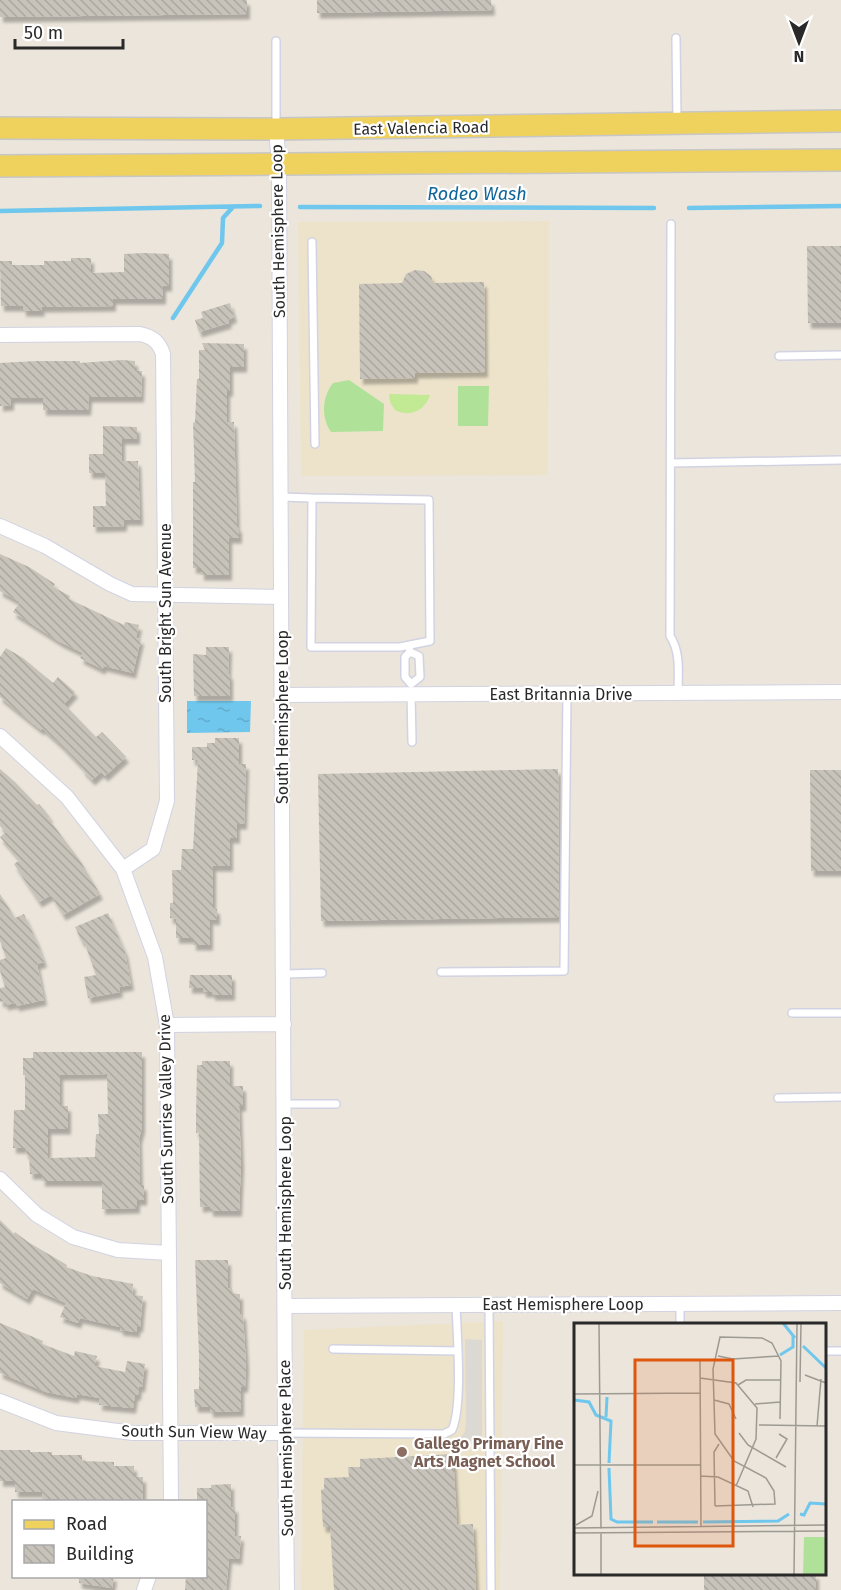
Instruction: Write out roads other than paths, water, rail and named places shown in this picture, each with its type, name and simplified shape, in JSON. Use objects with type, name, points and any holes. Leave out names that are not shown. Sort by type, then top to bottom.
[{"type":"main road","name":"East Valencia Road","points":[[0,129],[276,129],[841,122]]},
{"type":"main road","points":[[0,166],[841,160]]},
{"type":"street","name":"South Hemisphere Loop","points":[[276,129],[279,164],[285,1306]]},
{"type":"street","name":"South Bright Sun Avenue","points":[[0,335],[133,333],[158,337],[164,362],[167,801],[153,849],[123,869]]},
{"type":"street","points":[[0,526],[45,546],[110,584],[132,594],[281,597]]},
{"type":"street","name":"East Britannia Drive","points":[[282,695],[411,689],[567,693],[841,692]]},
{"type":"street","name":"South Sunrise Valley Drive","points":[[0,736],[67,797],[123,869],[155,957],[167,1025],[171,1500]]},
{"type":"street","points":[[167,1025],[284,1024]]},
{"type":"street","points":[[0,1179],[37,1215],[73,1237],[118,1250],[169,1253]]},
{"type":"street","name":"East Hemisphere Loop","points":[[285,1306],[841,1303]]},
{"type":"street","name":"South Hemisphere Place","points":[[285,1306],[287,1590]]},
{"type":"street","name":"South Sun View Way","points":[[0,1401],[56,1423],[133,1433],[285,1433]]},
{"type":"lane","points":[[675,38],[677,124]]},
{"type":"lane","points":[[276,41],[276,129]]},
{"type":"lane","points":[[671,224],[670,636],[677,652],[678,693]]},
{"type":"lane","points":[[312,242],[315,444]]},
{"type":"lane","points":[[779,356],[841,356]]},
{"type":"lane","points":[[671,463],[841,460]]},
{"type":"lane","points":[[281,497],[429,500],[429,641],[410,649],[311,647],[312,498]]},
{"type":"lane","points":[[410,649],[405,657],[405,676],[411,689],[412,742]]},
{"type":"lane","points":[[410,649],[419,656],[420,677],[411,689]]},
{"type":"lane","points":[[441,972],[564,971],[567,693]]},
{"type":"lane","points":[[284,974],[322,973]]},
{"type":"lane","points":[[792,1013],[841,1013]]},
{"type":"lane","points":[[778,1098],[841,1097]]},
{"type":"lane","points":[[284,1104],[336,1104]]},
{"type":"lane","points":[[680,1304],[680,1323]]},
{"type":"lane","points":[[285,1433],[444,1434],[452,1430],[455,1423],[458,1351],[456,1305]]},
{"type":"lane","points":[[489,1305],[491,1590]]},
{"type":"lane","points":[[333,1349],[458,1351]]},
{"type":"water","points":[[187,701],[251,701],[250,732],[187,733]]},
{"type":"waterway","points":[[0,211],[260,206]]},
{"type":"waterway","name":"Rodeo Wash","points":[[689,208],[841,206]]},
{"type":"waterway","points":[[173,318],[222,243],[223,218],[233,207]]},
{"type":"waterway","name":"Rodeo Wash","points":[[300,207],[654,208]]},
{"type":"place","name":"Gallego Primary Fine Arts Magnet School","points":[[402,1452]]}]
